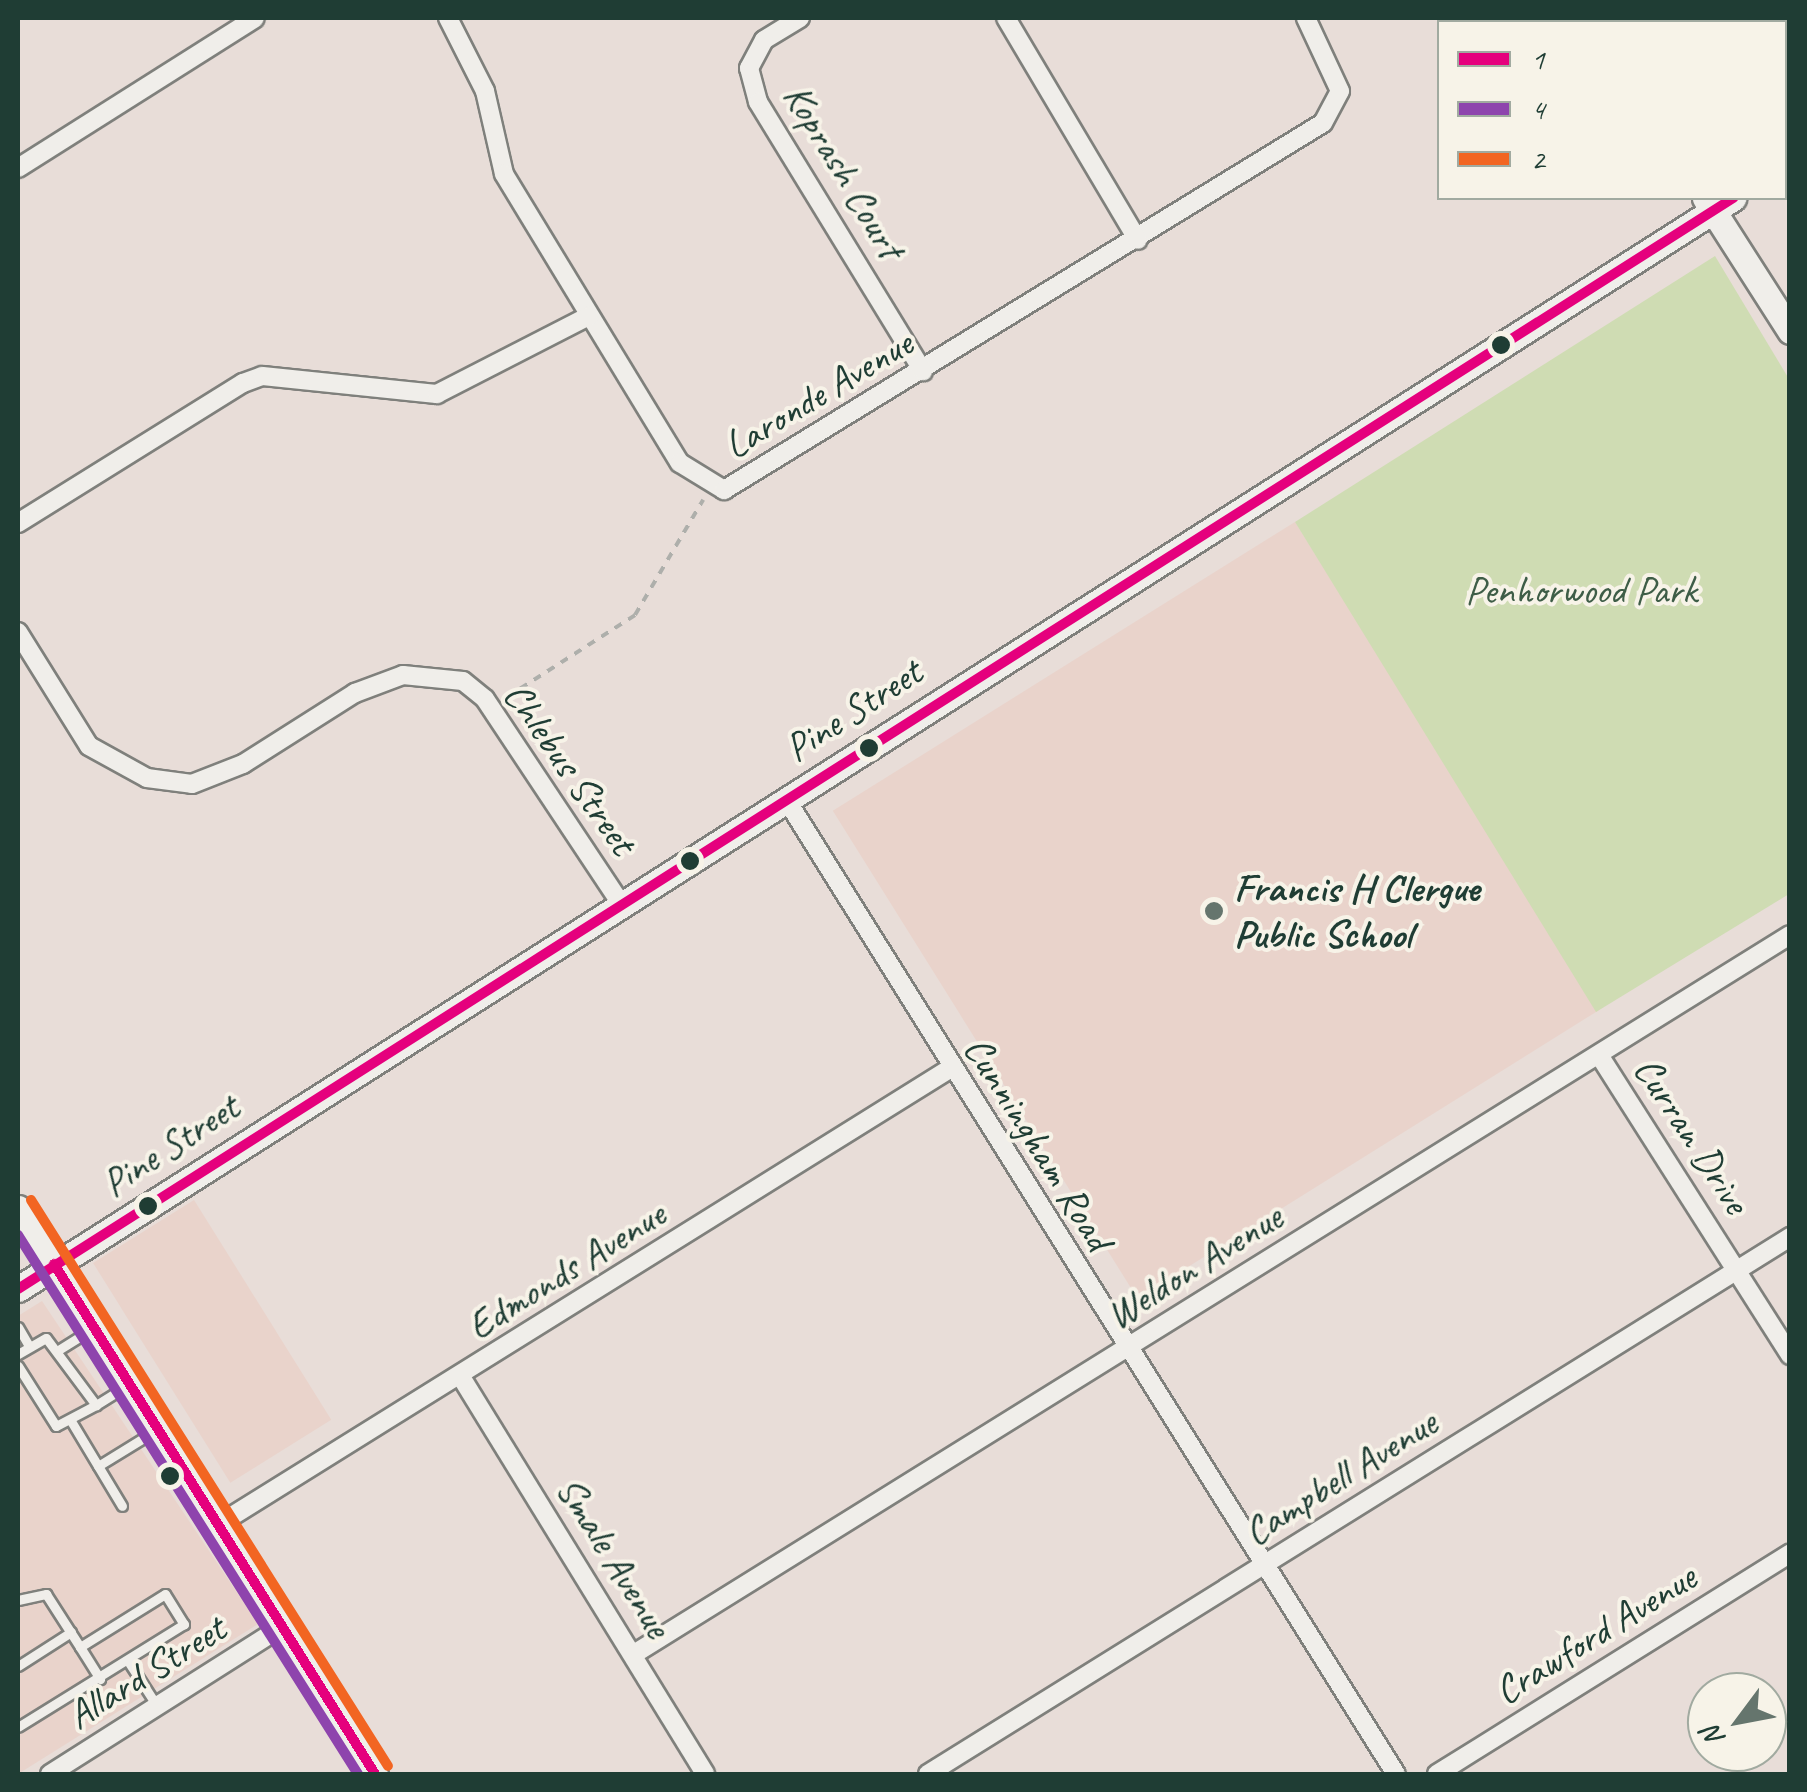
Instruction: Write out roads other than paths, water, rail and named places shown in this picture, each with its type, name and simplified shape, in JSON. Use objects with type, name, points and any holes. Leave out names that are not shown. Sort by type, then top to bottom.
[{"type":"street","points":[[18,168],[255,18]]},
{"type":"street","name":"Laronde Avenue","points":[[448,18],[485,91],[504,174],[680,462],[710,489],[737,488],[1324,123],[1340,90],[1306,18]]},
{"type":"street","name":"Koprash Court","points":[[800,18],[764,40],[748,68],[758,102],[923,371]]},
{"type":"street","points":[[1006,18],[1138,240]]},
{"type":"street","points":[[1717,202],[1790,331]]},
{"type":"street","name":"Pine Street","points":[[18,1289],[1717,202]]},
{"type":"street","points":[[18,523],[253,379],[437,394],[588,316]]},
{"type":"street","name":"Chlebus Street","points":[[18,632],[89,746],[147,778],[192,784],[243,764],[355,693],[403,675],[463,680],[491,708],[620,902]]},
{"type":"street","name":"Cunningham Road","points":[[786,798],[1125,1349],[1396,1774]]},
{"type":"street","name":"Weldon Avenue","points":[[634,1654],[1790,935]]},
{"type":"street","name":"Curran Drive","points":[[1599,1055],[1790,1355]]},
{"type":"street","name":"Edmonds Avenue","points":[[216,1526],[461,1377],[951,1068]]},
{"type":"street","points":[[18,1208],[375,1774]]},
{"type":"street","name":"Campbell Avenue","points":[[928,1774],[1790,1237]]},
{"type":"street","name":"Smale Avenue","points":[[461,1377],[706,1774]]},
{"type":"street","name":"Crawford Avenue","points":[[1437,1774],[1790,1554]]},
{"type":"street","name":"Allard Street","points":[[50,1774],[280,1628]]},
{"type":"lane","points":[[18,1327],[30,1346]]},
{"type":"lane","points":[[60,1349],[93,1328]]},
{"type":"lane","points":[[18,1354],[46,1338],[60,1349],[96,1405]]},
{"type":"lane","points":[[18,1366],[56,1426],[71,1421],[128,1385]]},
{"type":"lane","points":[[71,1421],[122,1506]]},
{"type":"lane","points":[[98,1466],[156,1430]]},
{"type":"lane","points":[[18,1600],[39,1589],[100,1679]]},
{"type":"lane","points":[[18,1727],[184,1624],[166,1594],[80,1647]]},
{"type":"lane","points":[[18,1666],[70,1632]]},
{"type":"lane","points":[[128,1661],[157,1706]]},
{"type":"place","name":"Francis H Clergue Public School","points":[[1214,911]]},
{"type":"park label","name":"Penhorwood Park","points":[[1581,590]]}]
